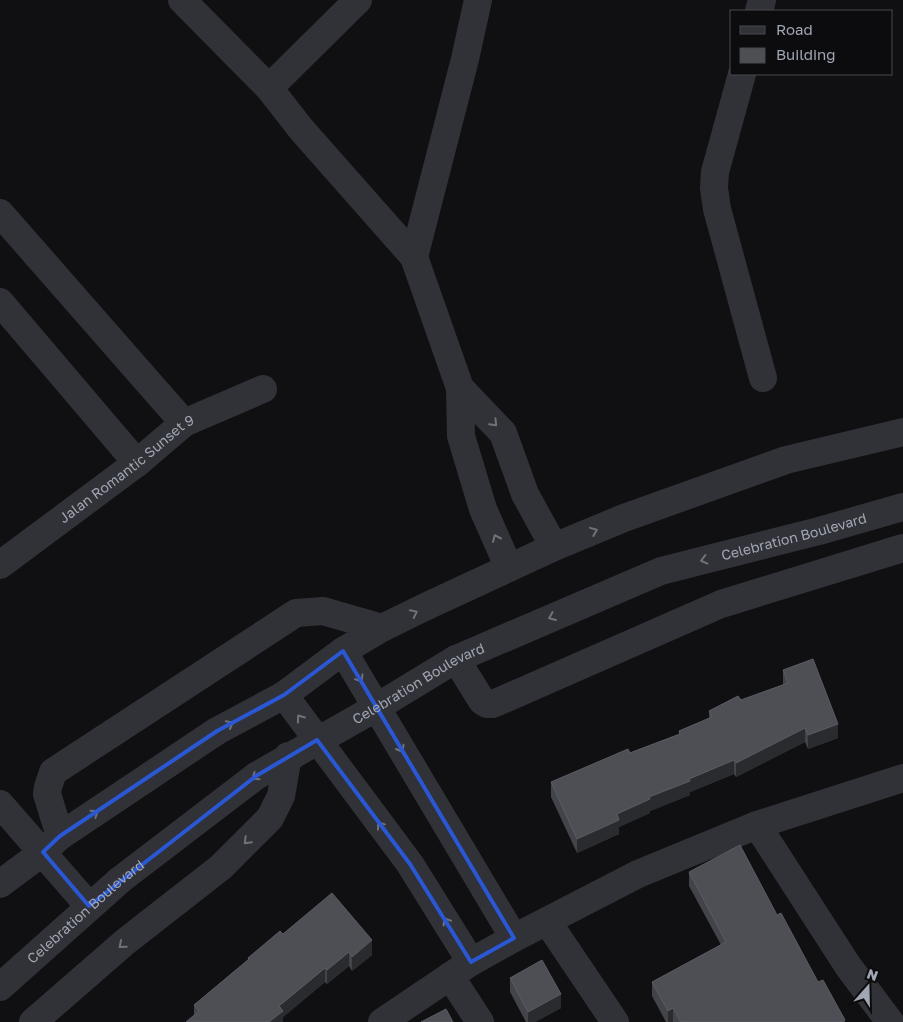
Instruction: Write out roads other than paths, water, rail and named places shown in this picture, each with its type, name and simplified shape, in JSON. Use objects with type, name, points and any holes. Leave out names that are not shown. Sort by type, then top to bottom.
[{"type":"street","points":[[182,0],[269,88],[301,129],[414,256],[460,388],[461,436],[483,509],[509,568]]},
{"type":"street","points":[[269,88],[358,0]]},
{"type":"street","points":[[414,256],[465,59],[478,0]]},
{"type":"street","points":[[742,75],[714,172],[714,188],[717,209],[764,378]]},
{"type":"street","points":[[0,213],[184,422]]},
{"type":"street","points":[[0,302],[137,462]]},
{"type":"street","points":[[460,388],[503,432],[525,494],[554,547]]},
{"type":"street","name":"Jalan Romantic Sunset 9","points":[[0,566],[137,462],[184,422],[263,389]]},
{"type":"street","points":[[0,884],[51,844],[217,730],[284,695],[344,651],[382,628],[554,547],[624,518],[786,460],[903,432]]},
{"type":"street","name":"Celebration Boulevard","points":[[0,987],[120,880],[256,776],[288,756],[377,707],[456,659],[661,571],[819,531],[903,507]]},
{"type":"street","points":[[456,659],[482,701],[487,704],[493,704],[721,604],[903,548]]},
{"type":"street","points":[[51,844],[48,787],[53,772],[296,613],[323,611],[382,628]]},
{"type":"street","points":[[344,651],[514,938]]},
{"type":"street","points":[[284,695],[410,864],[461,969],[480,1022]]},
{"type":"street","points":[[33,1022],[125,942],[221,867],[270,818],[281,796],[288,756]]},
{"type":"street","points":[[382,1022],[461,969],[514,938],[638,874],[756,825],[903,778]]},
{"type":"street","points":[[0,804],[51,844],[89,906]]},
{"type":"street","points":[[756,825],[848,966],[890,1022]]},
{"type":"street","points":[[547,921],[615,1022]]}]
